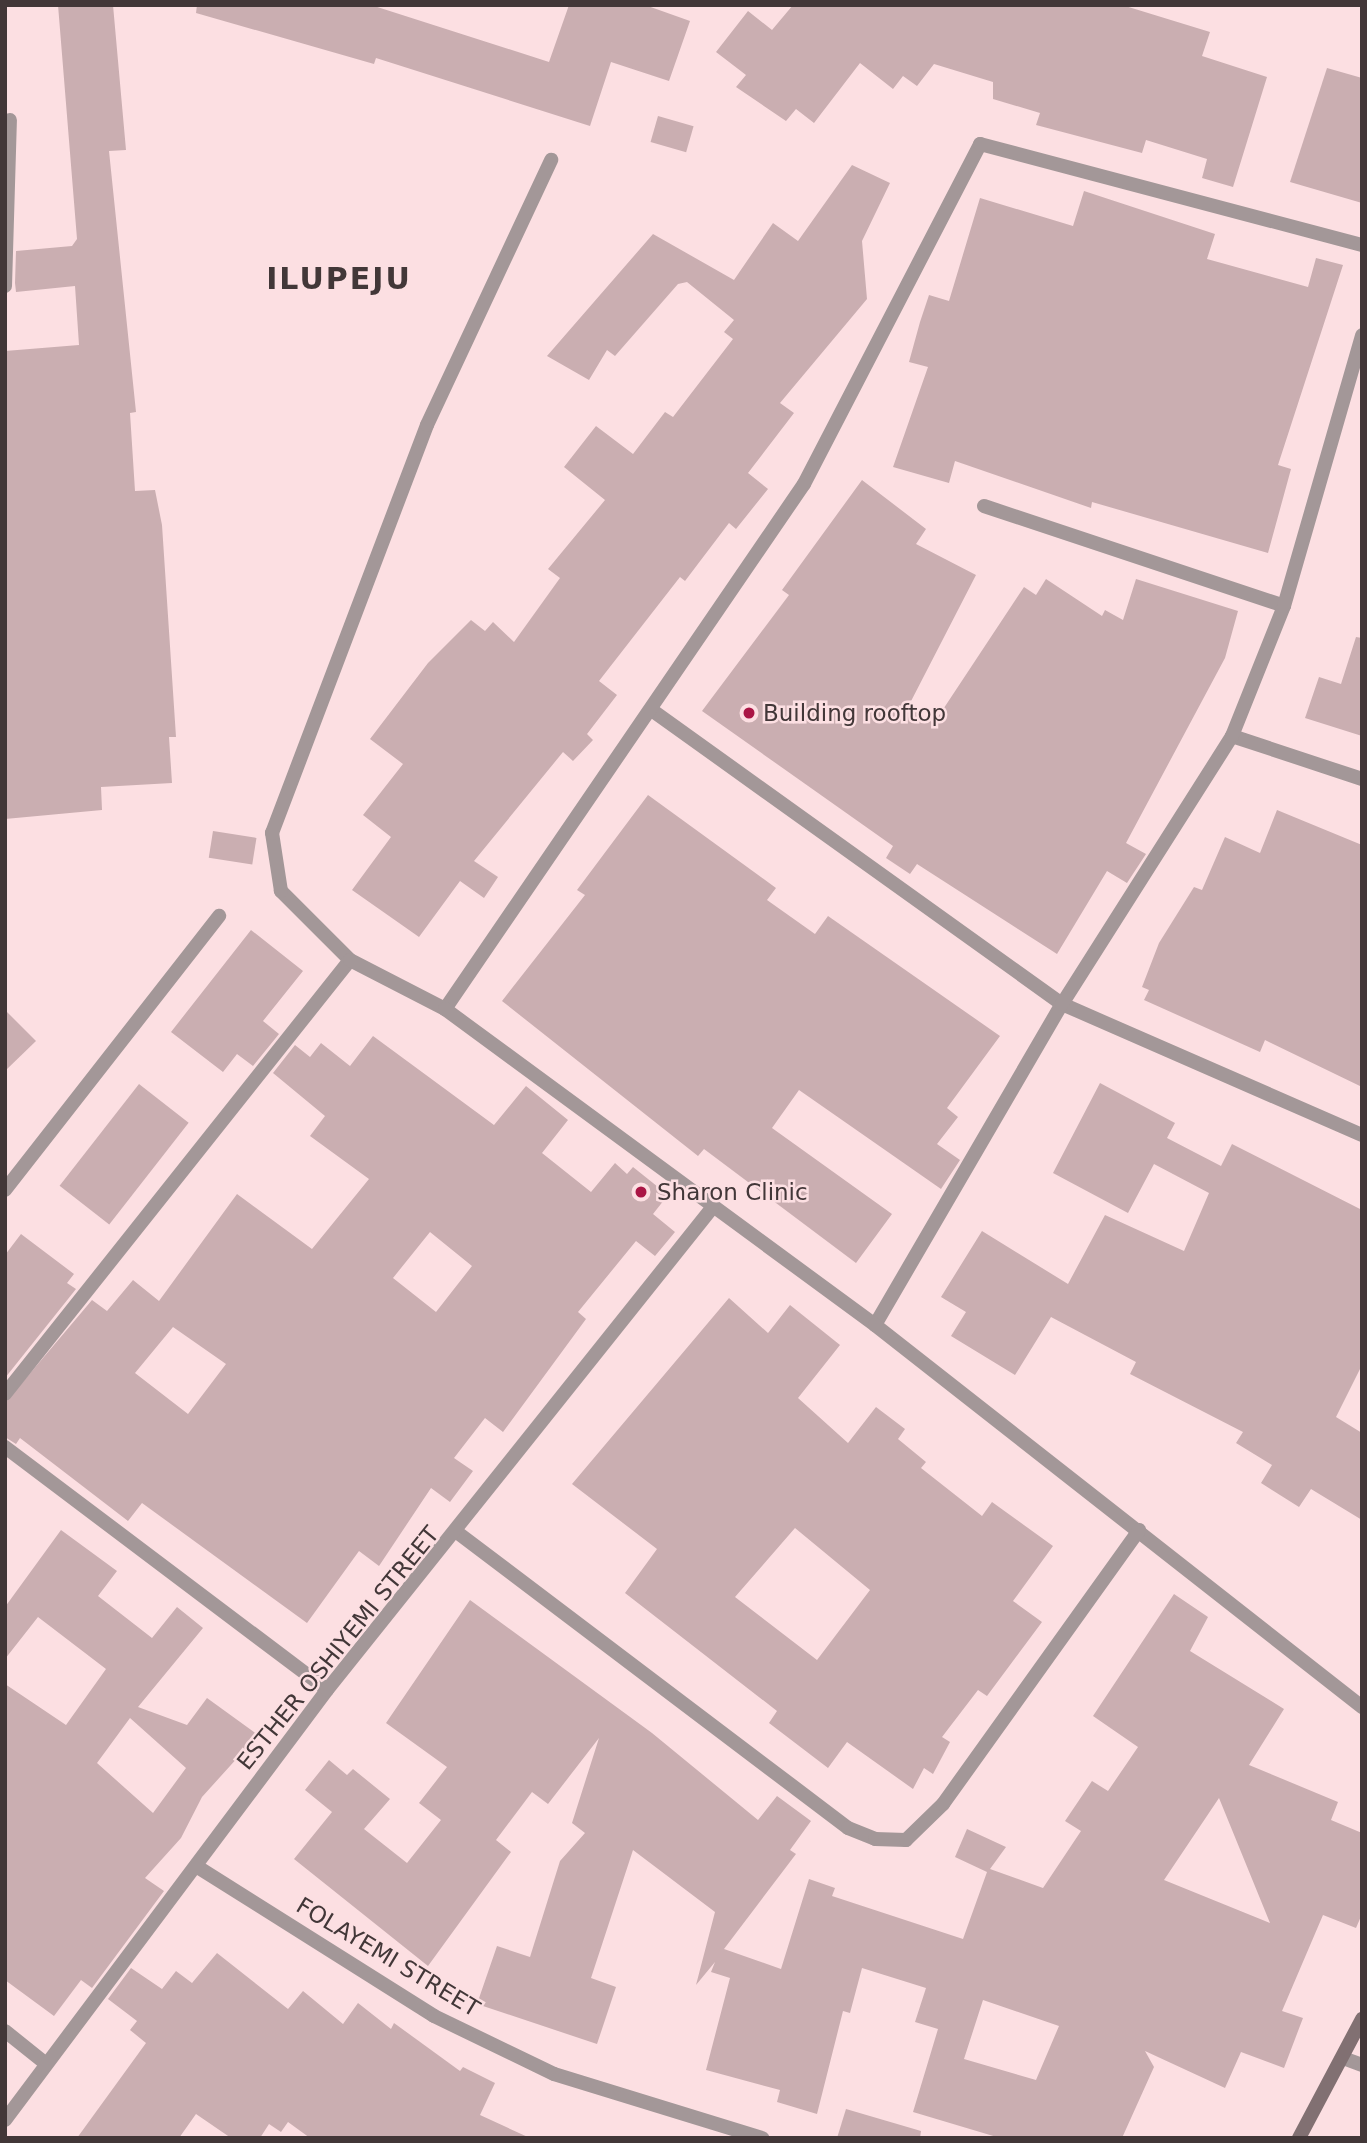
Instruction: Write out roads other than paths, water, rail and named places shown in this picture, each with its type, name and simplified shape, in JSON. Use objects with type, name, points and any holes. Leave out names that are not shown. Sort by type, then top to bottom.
[{"type":"main road","points":[[1299,2138],[1362,2019]]},
{"type":"street","points":[[5,286],[10,120]]},
{"type":"street","points":[[445,1009],[653,711],[804,484],[980,144],[1362,245]]},
{"type":"street","points":[[551,160],[427,425],[272,834],[281,891],[350,960],[445,1009],[712,1208],[875,1325],[1362,1707]]},
{"type":"street","points":[[875,1325],[1062,1004],[1232,736],[1284,606],[1362,335]]},
{"type":"street","points":[[984,506],[1284,606]]},
{"type":"street","points":[[653,711],[1062,1004],[1362,1135]]},
{"type":"street","points":[[1232,736],[1362,779]]},
{"type":"street","points":[[5,1191],[219,916]]},
{"type":"street","points":[[5,1394],[350,960]]},
{"type":"street","name":"ESTHER OSHIYEMI STREET","points":[[5,2120],[45,2063],[327,1690],[458,1533],[712,1208]]},
{"type":"street","points":[[5,1447],[327,1690]]},
{"type":"street","points":[[458,1533],[848,1828],[875,1839],[906,1840],[943,1804],[1139,1530]]},
{"type":"street","name":"FOLAYEMI STREET","points":[[196,1866],[434,2016],[554,2074],[762,2138]]},
{"type":"street","points":[[5,2031],[45,2063]]},
{"type":"street","points":[[1343,2058],[1362,2066]]},
{"type":"place","name":"Building rooftop","points":[[749,713]]},
{"type":"place","name":"Sharon Clinic","points":[[641,1192]]},
{"type":"district","name":"ILUPEJU","points":[[339,279]]}]
